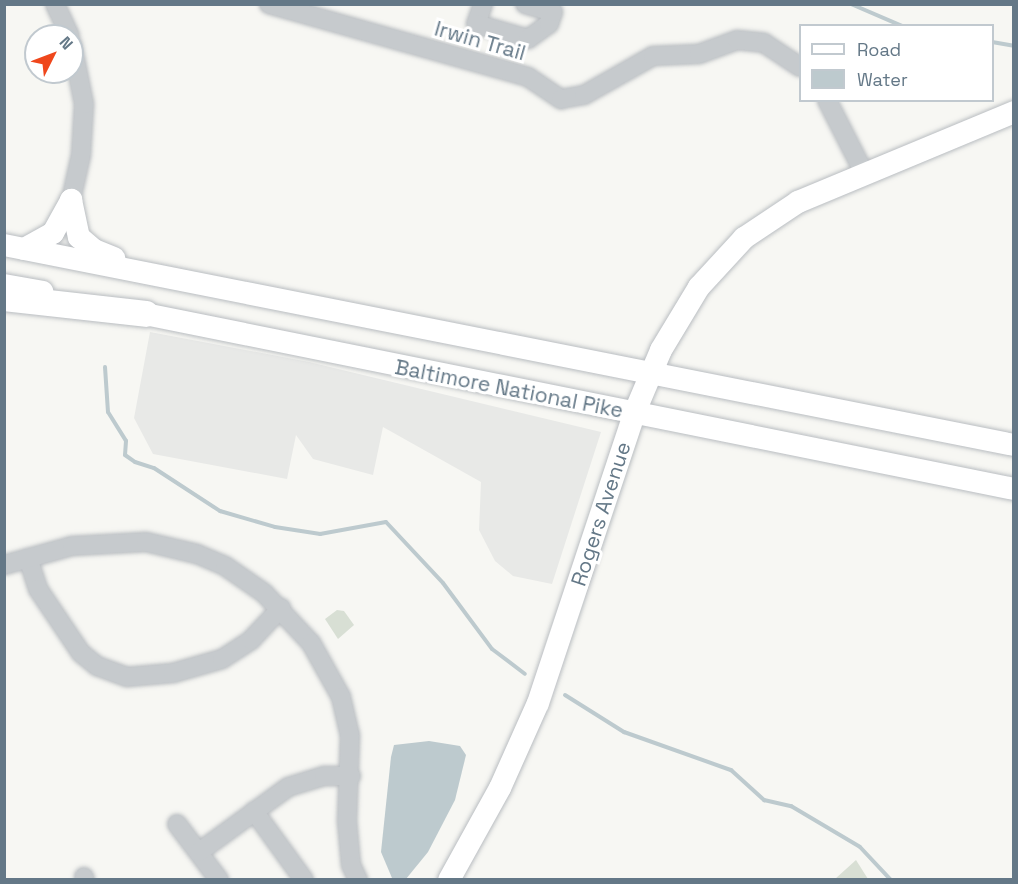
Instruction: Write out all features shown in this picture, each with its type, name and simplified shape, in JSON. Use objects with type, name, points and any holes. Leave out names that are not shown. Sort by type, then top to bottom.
[{"type":"highway","points":[[4,297],[146,314]]},
{"type":"main road","name":"Rogers Avenue","points":[[449,879],[500,788],[538,703],[634,414],[650,372],[685,306],[737,245],[798,202],[1014,112]]},
{"type":"main road","points":[[14,247],[53,233],[71,200]]},
{"type":"main road","points":[[71,200],[74,226],[87,245],[149,273]]},
{"type":"main road","name":"Baltimore National Pike","points":[[14,247],[1014,445]]},
{"type":"main road","name":"Baltimore National Pike","points":[[4,285],[1014,489]]},
{"type":"street","points":[[55,4],[64,24]]},
{"type":"street","name":"Irwin Trail","points":[[269,4],[528,77],[561,99],[584,95],[653,56],[699,54],[737,40],[764,43],[799,66]]},
{"type":"street","points":[[483,4],[476,24],[528,39],[549,24],[553,12],[525,4]]},
{"type":"street","points":[[71,200],[82,143],[84,104],[80,84]]},
{"type":"street","points":[[828,102],[864,173]]},
{"type":"street","points":[[4,565],[101,542],[156,543],[225,566],[281,608],[328,669],[341,697],[350,735],[351,776],[346,821],[351,865],[358,879]]},
{"type":"street","points":[[28,558],[38,589],[81,653],[98,666],[127,677],[173,673],[222,659],[251,640],[281,608]]},
{"type":"street","points":[[199,852],[288,787],[307,780],[351,776]]},
{"type":"street","points":[[254,811],[304,879]]},
{"type":"street","points":[[177,824],[219,879]]},
{"type":"shaded area","points":[[150,332],[309,362],[601,432],[552,584],[513,576],[495,561],[479,530],[481,482],[383,427],[373,475],[313,459],[296,435],[287,479],[153,454],[134,418]]},
{"type":"shaded area","points":[[337,610],[344,611],[354,625],[338,639],[325,619]]},
{"type":"shaded area","points":[[856,860],[868,879],[835,879]]},
{"type":"water","points":[[429,741],[460,746],[466,755],[455,800],[428,852],[406,879],[392,878],[381,852],[394,745]]},
{"type":"waterway","points":[[851,4],[897,24]]},
{"type":"waterway","points":[[994,42],[1014,46]]},
{"type":"waterway","points":[[105,367],[108,412],[126,441],[125,455],[135,462],[154,468],[220,511],[275,527],[320,534],[386,522],[443,583],[492,649],[525,674]]},
{"type":"waterway","points":[[565,695],[624,732],[731,770],[764,800],[791,806],[860,847],[891,880]]}]
